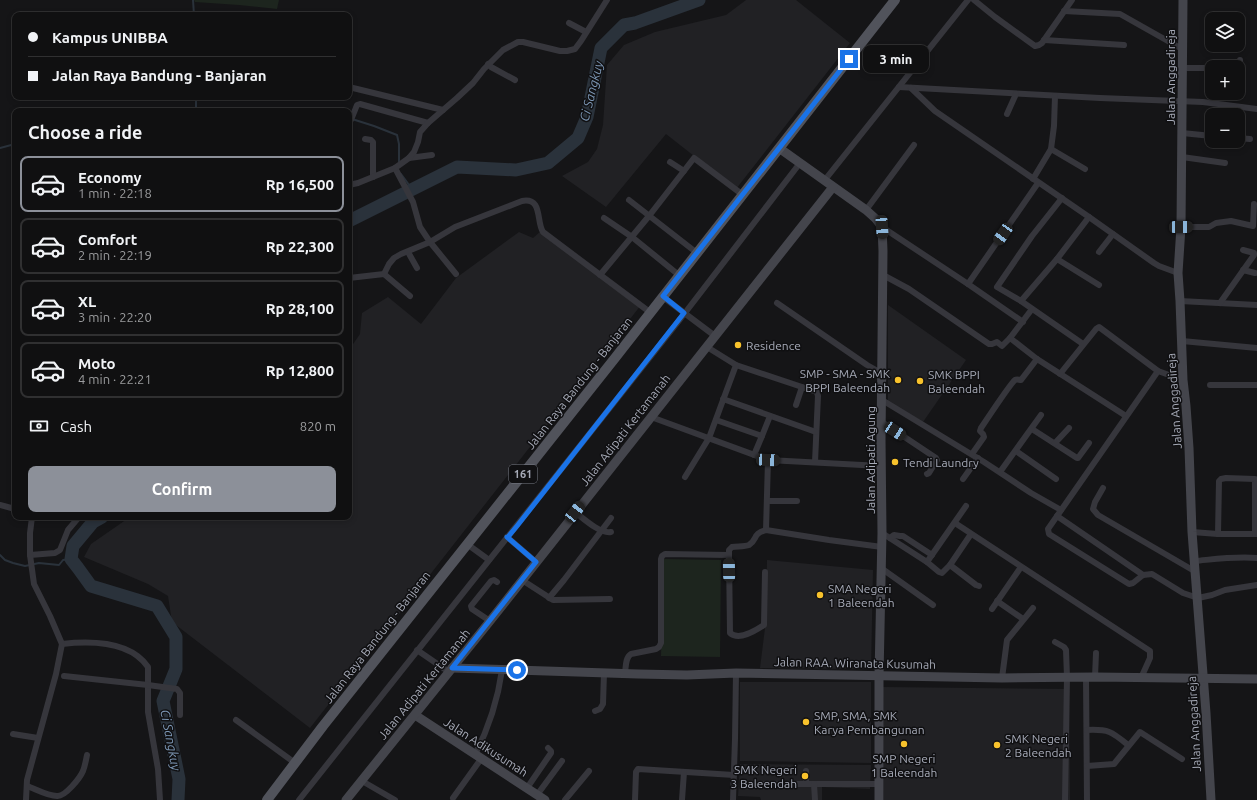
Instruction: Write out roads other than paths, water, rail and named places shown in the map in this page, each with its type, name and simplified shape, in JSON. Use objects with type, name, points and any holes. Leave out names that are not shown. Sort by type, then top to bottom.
[{"type":"main road","name":"Jalan Anggadireja","points":[[1181,0],[1183,102],[1181,227],[1174,272],[1180,301],[1183,380],[1189,448],[1192,532],[1204,680],[1211,800]]},
{"type":"main road","name":"Jalan Raya Bandung - Banjaran","points":[[267,800],[323,726],[680,276],[891,1]]},
{"type":"main road","points":[[779,148],[866,210],[882,227]]},
{"type":"main road","name":"Jalan Adipati Kertamanah","points":[[346,800],[490,621],[833,187]]},
{"type":"main road","name":"Jalan Adipati Agung","points":[[879,800],[883,374],[882,227]]},
{"type":"main road","name":"Jalan RAA. Wiranata Kusumah","points":[[450,670],[687,675],[736,673],[1002,678],[1068,677],[1204,680],[1257,679]]},
{"type":"main road","name":"Jalan Adikusumah","points":[[414,715],[541,797]]},
{"type":"street","points":[[352,184],[396,170],[414,152],[420,132],[428,123],[473,83],[488,64],[503,50],[518,42],[530,43],[550,49],[567,51],[574,49],[581,41],[607,0]]},
{"type":"street","points":[[824,181],[968,0]]},
{"type":"street","points":[[974,0],[1033,46],[1039,45],[1044,40],[1072,0]]},
{"type":"street","points":[[1064,11],[1120,14],[1182,49]]},
{"type":"street","points":[[570,23],[586,32]]},
{"type":"street","points":[[1044,40],[1124,45]]},
{"type":"street","points":[[488,64],[515,80]]},
{"type":"street","points":[[1182,68],[1205,68]]},
{"type":"street","points":[[899,87],[1055,96],[1203,102],[1257,109]]},
{"type":"street","points":[[352,88],[443,110]]},
{"type":"street","points":[[911,88],[935,111],[1089,216],[1154,263],[1174,272]]},
{"type":"street","points":[[1007,114],[1016,94]]},
{"type":"street","points":[[968,284],[1036,181],[1051,149],[1054,126],[1055,96]]},
{"type":"street","points":[[352,118],[357,105],[360,104],[428,123]]},
{"type":"street","points":[[1182,133],[1205,135]]},
{"type":"street","points":[[365,139],[372,141],[373,177]]},
{"type":"street","points":[[1245,139],[1250,139]]},
{"type":"street","points":[[866,210],[914,145]]},
{"type":"street","points":[[1051,149],[1085,169]]},
{"type":"street","points":[[409,158],[432,155]]},
{"type":"street","points":[[1182,157],[1225,163]]},
{"type":"street","points":[[600,275],[649,216],[693,158],[743,195]]},
{"type":"street","points":[[670,162],[684,171]]},
{"type":"street","points":[[299,800],[508,537],[800,163]]},
{"type":"street","points":[[396,170],[413,202],[420,227],[456,274]]},
{"type":"street","points":[[1062,198],[1032,236],[996,287],[1021,301],[1084,344]]},
{"type":"street","points":[[384,274],[388,265],[394,258],[430,242],[454,227],[518,202],[527,200],[532,202],[538,210],[540,226],[543,232],[651,313]]},
{"type":"street","points":[[629,200],[697,253]]},
{"type":"street","points":[[1181,227],[1209,227],[1216,223],[1231,221],[1253,226],[1254,204]]},
{"type":"street","points":[[1021,301],[1058,259],[1089,216]]},
{"type":"street","points":[[604,218],[632,237],[680,276]]},
{"type":"street","points":[[882,227],[1023,322]]},
{"type":"street","points":[[1099,252],[1113,234]]},
{"type":"street","points":[[1220,303],[1254,255],[1254,253],[1243,250]]},
{"type":"street","points":[[408,252],[417,268]]},
{"type":"street","points":[[1058,259],[1099,285]]},
{"type":"street","points":[[1244,270],[1255,273]]},
{"type":"street","points":[[352,278],[384,274],[410,296]]},
{"type":"street","points":[[883,275],[909,289],[990,344],[997,342],[1002,346],[1032,309]]},
{"type":"street","points":[[663,296],[715,336]]},
{"type":"street","points":[[1180,301],[1257,305]]},
{"type":"street","points":[[777,303],[867,365],[883,374]]},
{"type":"street","points":[[1060,374],[1096,329],[1101,328],[1158,370],[1183,380]]},
{"type":"street","points":[[1010,338],[1037,359],[1126,416]]},
{"type":"street","points":[[1182,342],[1257,348]]},
{"type":"street","points":[[706,347],[736,365],[802,387],[818,394],[815,462]]},
{"type":"street","points":[[963,479],[984,437],[980,431],[981,428],[1014,381],[1021,380],[1037,359]]},
{"type":"street","points":[[685,477],[709,438],[736,365]]},
{"type":"street","points":[[1145,574],[1134,583],[1129,584],[1049,534],[1048,529],[1158,370]]},
{"type":"street","points":[[1210,385],[1257,386]]},
{"type":"street","points":[[796,405],[802,387]]},
{"type":"street","points":[[723,400],[816,432]]},
{"type":"street","points":[[882,400],[1000,472],[1145,574],[1152,574],[1183,593],[1198,598],[1225,590],[1257,585]]},
{"type":"street","points":[[1000,472],[1041,415]]},
{"type":"street","points":[[754,455],[770,416]]},
{"type":"street","points":[[651,417],[768,460],[882,466]]},
{"type":"street","points":[[716,420],[762,436]]},
{"type":"street","points":[[882,422],[936,458],[937,460],[927,474]]},
{"type":"street","points":[[1055,443],[1068,428]]},
{"type":"street","points":[[1032,429],[1078,458],[1089,443]]},
{"type":"street","points":[[1016,451],[1056,479]]},
{"type":"street","points":[[766,530],[768,460]]},
{"type":"street","points":[[1192,532],[1218,534],[1256,534],[1256,479],[1226,478],[1219,481],[1218,534]]},
{"type":"street","points":[[1103,488],[1094,502],[1094,508],[1098,515],[1196,572]]},
{"type":"street","points":[[767,501],[797,501]]},
{"type":"street","points":[[0,505],[12,508]]},
{"type":"street","points":[[927,562],[966,506]]},
{"type":"street","points":[[575,512],[601,531],[606,533],[611,532]]},
{"type":"street","points":[[549,598],[611,518]]},
{"type":"street","points":[[26,800],[27,780],[56,674],[62,644],[34,584],[30,561],[32,520]]},
{"type":"street","points":[[30,561],[60,550],[68,530],[76,520]]},
{"type":"street","points":[[955,523],[1150,651],[1150,658],[1141,678]]},
{"type":"street","points":[[765,572],[764,625],[740,637],[732,635],[730,633],[729,550],[732,546],[747,546],[758,532],[766,530],[829,540],[882,546]]},
{"type":"street","points":[[882,533],[927,562],[941,573],[950,565],[971,534]]},
{"type":"street","points":[[890,538],[894,535],[903,536],[932,555]]},
{"type":"street","points":[[508,537],[536,562]]},
{"type":"street","points":[[467,544],[489,560]]},
{"type":"street","points":[[625,673],[628,656],[631,654],[656,649],[661,643],[662,556],[665,554],[729,555]]},
{"type":"street","points":[[1195,561],[1235,557],[1257,558]]},
{"type":"street","points":[[950,565],[979,586]]},
{"type":"street","points":[[992,609],[1021,567]]},
{"type":"street","points":[[881,568],[933,605]]},
{"type":"street","points":[[490,621],[472,609],[471,606],[492,580],[496,582]]},
{"type":"street","points":[[522,580],[549,598],[556,600],[610,599]]},
{"type":"street","points":[[997,601],[1023,619]]},
{"type":"street","points":[[1002,678],[1008,640],[1033,608]]},
{"type":"street","points":[[62,644],[85,642],[120,648],[130,652],[144,662],[148,667],[148,712],[158,770],[160,800]]},
{"type":"street","points":[[1055,642],[1065,648],[1068,677],[1066,800]]},
{"type":"street","points":[[418,650],[450,670]]},
{"type":"street","points":[[1087,800],[1087,730],[1090,678],[1096,653]]},
{"type":"street","points":[[454,798],[478,757],[501,683],[502,670]]},
{"type":"street","points":[[595,711],[600,709],[602,704],[604,673]]},
{"type":"street","points":[[732,800],[734,775],[736,673]]},
{"type":"street","points":[[64,676],[177,689],[180,693],[180,715]]},
{"type":"street","points":[[236,720],[296,763]]},
{"type":"street","points":[[1087,730],[1101,729],[1109,731],[1128,745]]},
{"type":"street","points":[[1087,766],[1114,764],[1140,732],[1182,759]]},
{"type":"street","points":[[13,734],[38,738]]},
{"type":"street","points":[[527,788],[551,753],[552,751],[548,748]]},
{"type":"street","points":[[27,786],[60,797],[81,776],[84,770],[87,755]]},
{"type":"street","points":[[541,797],[562,761]]},
{"type":"street","points":[[565,800],[589,770]]},
{"type":"street","points":[[635,800],[636,770],[734,775]]},
{"type":"street","points":[[806,771],[806,784]]},
{"type":"street","points":[[682,800],[684,772]]},
{"type":"street","points":[[362,781],[395,800]]},
{"type":"street","points":[[764,784],[879,784]]},
{"type":"street","points":[[814,784],[815,800]]},
{"type":"waterway","points":[[193,0],[194,12]]},
{"type":"waterway","name":"Ci Sangkuy","points":[[352,220],[457,167],[516,170],[548,163],[578,138],[587,117],[601,48],[624,25],[635,23],[699,0]]},
{"type":"waterway","points":[[196,100],[196,108]]},
{"type":"waterway","points":[[352,119],[397,135],[399,144],[399,162]]},
{"type":"waterway","points":[[0,148],[12,145]]},
{"type":"waterway","points":[[401,174],[412,189]]},
{"type":"waterway","name":"Ci Sangkuy","points":[[97,520],[93,522],[73,546],[71,559],[91,586],[157,606],[176,637],[176,669],[163,701],[179,779],[178,800]]},
{"type":"waterway","points":[[0,555],[5,560],[25,566],[39,563],[59,565],[63,560],[71,559]]},
{"type":"place","name":"Residence","points":[[738,345]]},
{"type":"place","name":"SMP - SMA - SMK BPPI Baleendah","points":[[898,380]]},
{"type":"place","name":"SMK BPPI Baleendah","points":[[920,381]]},
{"type":"place","name":"Tendi Laundry","points":[[895,462]]},
{"type":"place","name":"SMA Negeri 1 Baleendah","points":[[820,595]]},
{"type":"place","name":"SMP, SMA, SMK Karya Pembangunan","points":[[806,722]]},
{"type":"place","name":"SMP Negeri 1 Baleendah","points":[[904,744]]},
{"type":"place","name":"SMK Negeri 2 Baleendah","points":[[997,745]]},
{"type":"place","name":"SMK Negeri 3 Baleendah","points":[[805,776]]}]
